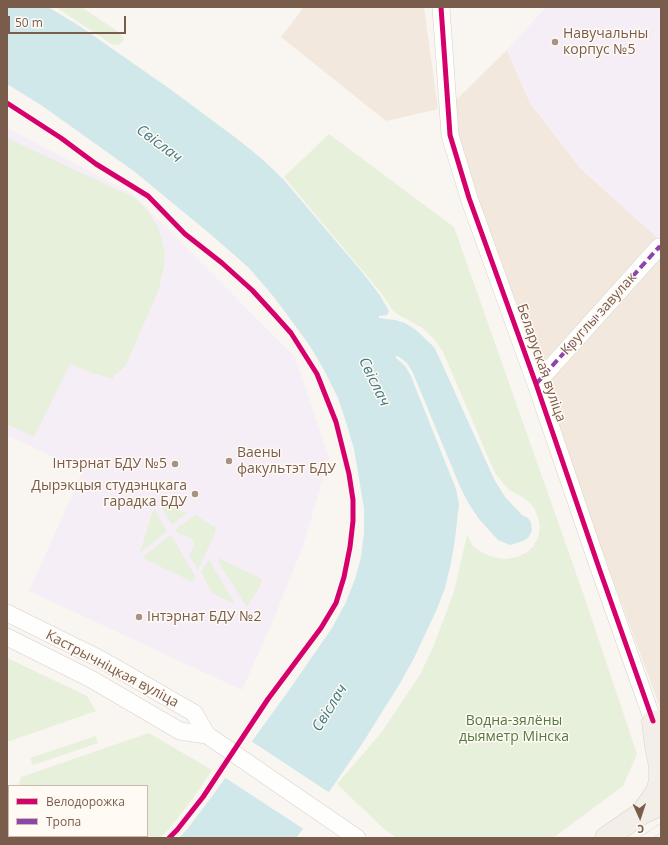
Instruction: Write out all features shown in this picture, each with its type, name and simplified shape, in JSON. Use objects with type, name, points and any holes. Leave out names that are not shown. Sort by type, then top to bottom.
[{"type":"main road","points":[[606,838],[652,809],[660,780],[660,767],[655,740],[657,727]]},
{"type":"street","name":"Беларуская вуліца","points":[[441,7],[450,135],[469,198],[536,384],[599,568],[657,727]]},
{"type":"street","name":"Круглы завулак","points":[[536,384],[659,247],[661,250]]},
{"type":"street","name":"Кастрычніцкая вуліца","points":[[7,614],[102,660],[194,713],[207,735],[357,838]]},
{"type":"street","name":"Кастрычніцкая вуліца","points":[[7,637],[91,679],[180,731],[207,735]]},
{"type":"shaded area","points":[[304,7],[424,7],[438,109],[386,121],[281,37]]},
{"type":"shaded area","points":[[546,7],[661,7],[661,241],[581,169],[530,103],[507,50]]},
{"type":"shaded area","points":[[507,50],[530,103],[581,169],[661,241],[661,710],[524,339],[468,182],[450,106]]},
{"type":"shaded area","points":[[7,128],[133,194],[295,357],[329,458],[303,546],[272,623],[242,690],[29,591],[83,471],[7,435]]},
{"type":"green space","points":[[56,7],[81,7],[117,31],[124,40],[120,44],[113,45]]},
{"type":"green space","name":"Водна-зялёны дыяметр Мінска","points":[[329,134],[454,227],[583,593],[637,754],[623,786],[553,838],[397,838],[384,829],[337,784],[381,733],[420,675],[434,645],[454,592],[467,535],[473,546],[481,552],[492,557],[505,559],[517,557],[526,553],[533,547],[538,538],[540,527],[534,508],[527,500],[508,489],[495,473],[443,352],[435,340],[424,329],[394,312],[382,294],[284,177]]},
{"type":"green space","points":[[7,138],[133,197],[150,214],[158,227],[165,254],[159,289],[126,365],[114,375],[113,379],[89,372],[70,364],[34,437],[7,424]]},
{"type":"green space","points":[[165,504],[186,513],[172,525],[161,506]]},
{"type":"green space","points":[[155,510],[167,531],[140,553],[152,513]]},
{"type":"green space","points":[[195,515],[215,527],[216,531],[198,570],[189,555],[194,547],[194,541],[190,537],[179,534],[175,530]]},
{"type":"green space","points":[[171,535],[195,576],[193,582],[142,558]]},
{"type":"green space","points":[[218,558],[262,579],[260,586],[247,607],[219,563]]},
{"type":"green space","points":[[209,560],[234,604],[212,593],[201,572]]},
{"type":"green space","points":[[7,658],[87,696],[96,711],[7,742]]},
{"type":"green space","points":[[149,733],[212,770],[194,797],[160,838],[7,838],[8,810],[8,837],[148,837],[148,785],[18,785],[21,777]]},
{"type":"green space","points":[[96,736],[98,743],[33,765],[30,758]]},
{"type":"water","name":"Свіслач","points":[[7,7],[48,7],[81,27],[170,89],[236,138],[262,159],[283,179],[379,294],[389,311],[387,315],[379,316],[379,318],[405,323],[416,330],[434,347],[494,479],[505,497],[522,515],[528,518],[531,523],[532,530],[529,537],[523,541],[510,545],[498,540],[479,519],[461,489],[413,373],[407,363],[396,356],[396,358],[405,366],[410,374],[456,489],[459,504],[451,563],[445,588],[437,609],[414,658],[399,685],[362,744],[296,838],[179,838],[210,799],[332,628],[346,602],[355,579],[361,557],[364,533],[364,509],[354,449],[338,398],[310,346],[274,297],[249,268],[135,172],[41,105],[7,84]]},
{"type":"pier","points":[[251,741],[330,793],[305,830],[224,777]]},
{"type":"tram line","points":[[639,838],[661,823]]},
{"type":"tram line","points":[[653,838],[661,833]]},
{"type":"marked path","points":[[536,384],[659,247],[661,249]]},
{"type":"cycle path","points":[[441,7],[450,135],[469,198],[536,384],[653,721]]},
{"type":"cycle path","points":[[7,103],[61,138],[96,164],[148,196],[185,234],[222,263],[252,290],[291,333],[317,374],[336,422],[349,474],[353,500],[353,521],[344,577],[336,603],[321,628],[268,699],[203,797],[169,838]]},
{"type":"place","name":"Навучальны корпус №5","points":[[555,42]]},
{"type":"place","name":"Ваены факультэт БДУ","points":[[229,461]]},
{"type":"place","name":"Інтэрнат БДУ №5","points":[[175,464]]},
{"type":"place","name":"Дырэкцыя студэнцкага гарадка БДУ","points":[[195,494]]},
{"type":"place","name":"Інтэрнат БДУ №2","points":[[139,617]]}]
